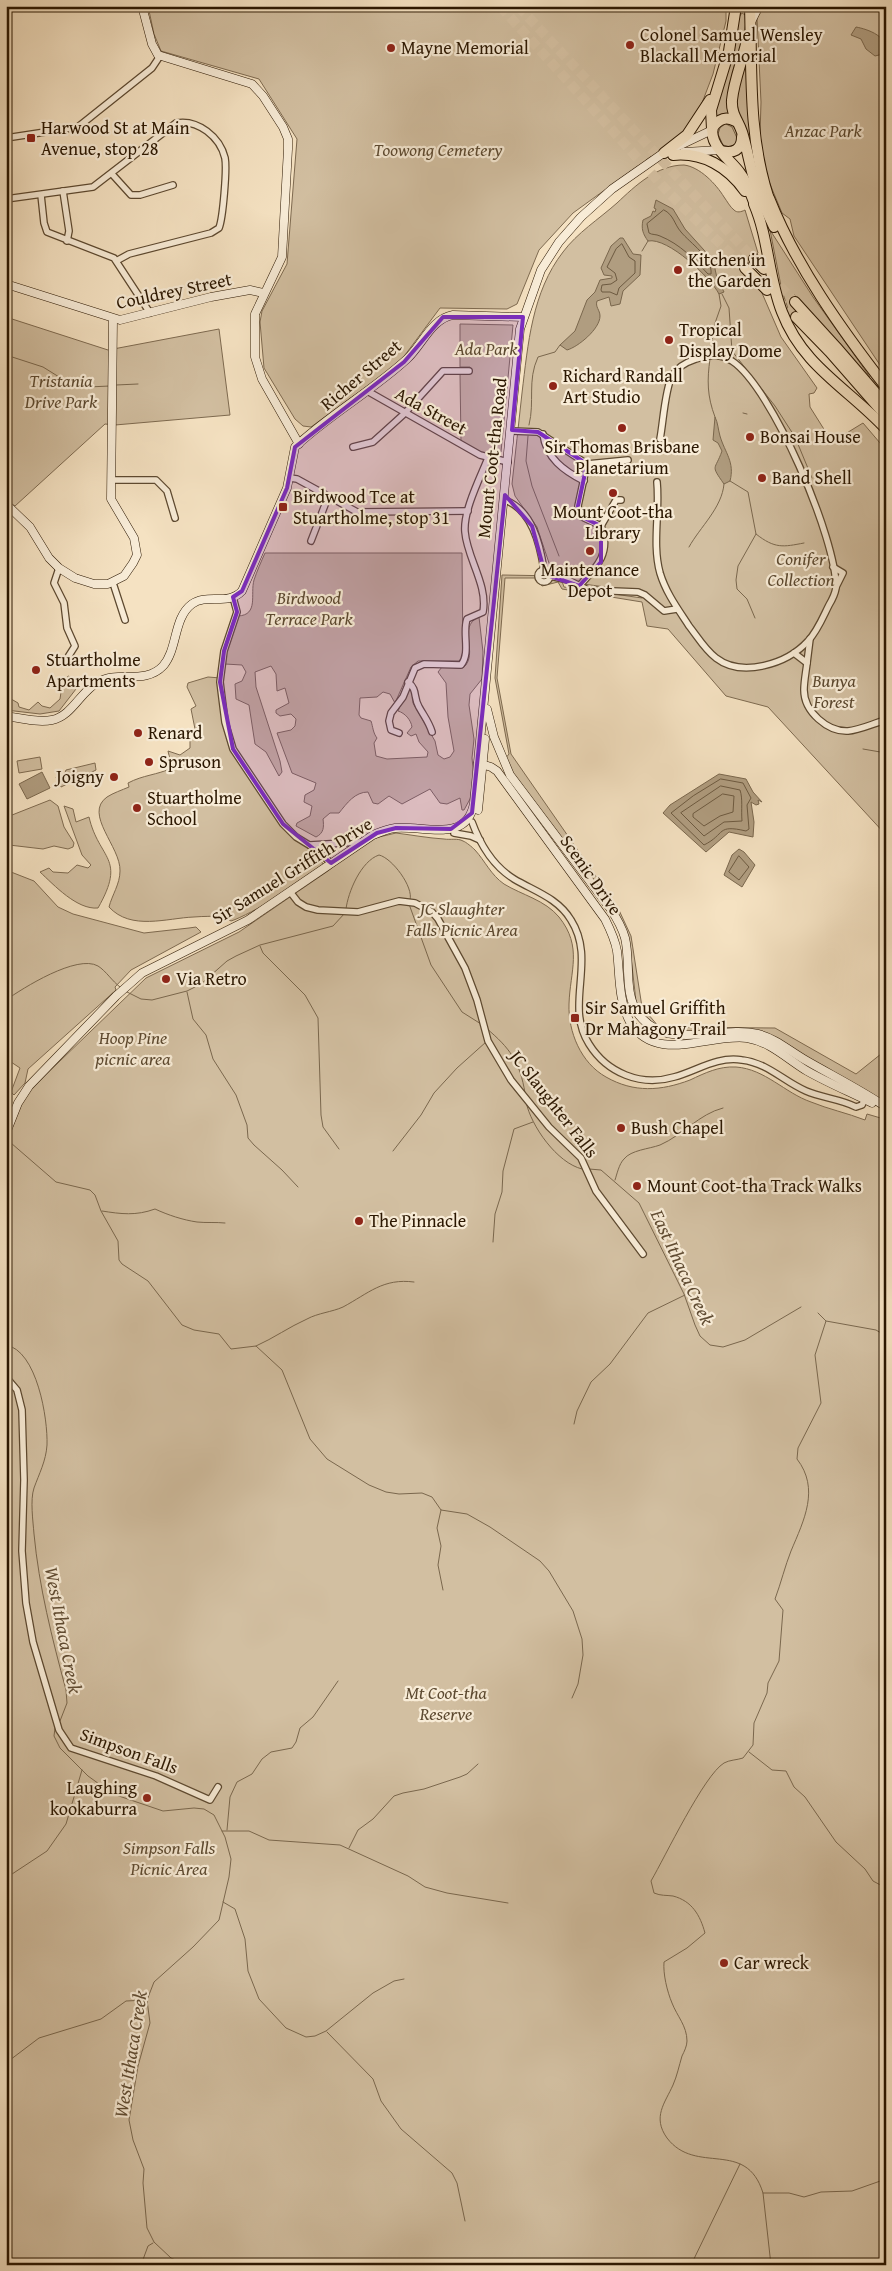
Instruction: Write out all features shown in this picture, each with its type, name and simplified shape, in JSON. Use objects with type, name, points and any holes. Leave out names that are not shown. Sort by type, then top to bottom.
[{"type":"highway","points":[[736,6],[732,40],[711,110],[712,130],[721,150],[760,200],[784,242],[886,388]]},
{"type":"highway","points":[[750,6],[754,136],[761,172],[760,200]]},
{"type":"highway","points":[[750,24],[733,94],[735,121],[741,131],[760,200],[777,296],[795,339],[817,367],[886,429]]},
{"type":"highway","points":[[668,154],[690,131],[720,84]]},
{"type":"highway","points":[[712,130],[723,119],[735,121]]},
{"type":"highway","points":[[721,150],[732,152],[738,149],[742,142],[741,131]]},
{"type":"highway","points":[[668,154],[692,155],[714,163],[734,177],[760,200]]},
{"type":"highway","points":[[754,259],[764,269]]},
{"type":"highway","points":[[745,268],[767,290]]},
{"type":"highway","points":[[795,302],[886,405]]},
{"type":"highway","points":[[796,317],[830,352],[886,416]]},
{"type":"main road","points":[[6,716],[52,720],[65,715],[84,693],[97,682],[111,677],[138,677],[153,673],[163,666],[170,655],[182,617],[190,606],[202,600],[233,597],[240,593],[244,587],[290,478],[293,451],[299,444],[262,379],[256,364],[254,320],[263,293],[282,257],[288,149],[285,132],[263,96],[252,84],[160,56],[152,44],[142,6]]},
{"type":"main road","points":[[750,24],[759,6]]},
{"type":"main road","points":[[668,154],[712,130]]},
{"type":"main road","name":"Mount Coot-tha Road","points":[[482,762],[520,329],[541,270],[570,227],[595,203],[652,163],[668,154],[721,150]]},
{"type":"main road","name":"Couldrey Street","points":[[6,284],[113,319],[124,320],[208,298],[250,290],[263,293]]},
{"type":"main road","name":"Richer Street","points":[[299,444],[369,392],[410,356],[443,317],[453,315],[523,317]]},
{"type":"main road","points":[[6,504],[30,527],[43,550],[59,568],[85,582],[103,584],[113,582],[124,576],[136,554],[134,538],[111,499],[114,369],[113,319]]},
{"type":"main road","name":"Mount Coot-tha Road","points":[[482,762],[487,688]]},
{"type":"main road","name":"Scenic Drive","points":[[487,704],[489,723],[507,770]]},
{"type":"main road","name":"Scenic Drive","points":[[489,755],[498,757],[620,924],[626,940],[628,980],[634,1005],[646,1022],[654,1028],[673,1035],[683,1036],[728,1032],[760,1035],[863,1095],[809,1072],[768,1045],[757,1040],[733,1038],[669,1045],[652,1042],[637,1030],[624,1007],[616,945],[605,919],[498,773],[482,762],[489,755]]},
{"type":"main road","points":[[422,829],[442,834],[454,834],[464,829],[471,819],[482,762]]},
{"type":"main road","name":"Sir Samuel Griffith Drive","points":[[6,1133],[18,1103],[29,1086],[127,986],[154,966],[241,924],[291,893],[360,842],[377,833],[396,828],[451,829],[471,819]]},
{"type":"main road","points":[[863,1095],[886,1108]]},
{"type":"street","points":[[6,138],[78,128],[155,66],[160,56]]},
{"type":"street","points":[[6,198],[93,187],[170,127],[180,122],[201,127],[209,132],[225,159],[220,224],[216,232],[129,254],[118,260]]},
{"type":"street","points":[[112,174],[131,195],[173,185]]},
{"type":"street","points":[[64,192],[69,231],[67,241]]},
{"type":"street","points":[[41,195],[44,228],[50,234],[110,255],[118,260],[150,313]]},
{"type":"street","points":[[657,482],[660,572],[677,609],[715,657],[739,669],[752,668],[794,653],[810,639],[830,604],[836,588],[833,567],[822,525],[791,447],[759,389],[743,370],[731,360],[720,355],[708,355],[687,362],[677,370],[669,385],[660,440]]},
{"type":"street","points":[[352,447],[373,442],[404,414],[443,371],[469,371]]},
{"type":"street","name":"Ada Street","points":[[369,392],[404,414],[488,458],[508,462]]},
{"type":"street","points":[[512,431],[538,432],[543,434],[587,464],[628,460]]},
{"type":"street","points":[[543,434],[544,447],[563,470],[584,481]]},
{"type":"street","points":[[399,733],[391,730],[390,717],[416,668],[419,665],[463,663],[466,656],[465,627],[467,619],[469,616],[483,612],[482,594],[465,533],[468,511],[488,458]]},
{"type":"street","points":[[579,586],[601,562],[604,532],[601,526],[580,516],[578,506],[587,464]]},
{"type":"street","points":[[290,478],[297,479],[357,512],[468,511]]},
{"type":"street","points":[[110,480],[156,480],[167,492],[175,518]]},
{"type":"street","points":[[311,541],[328,497]]},
{"type":"street","points":[[505,500],[512,502],[532,526],[539,542],[544,570],[548,571],[550,576],[548,582],[540,581],[538,575],[544,570]]},
{"type":"street","points":[[601,526],[613,503],[616,500],[620,500]]},
{"type":"street","points":[[59,568],[54,583],[64,603],[67,628],[75,646],[68,657]]},
{"type":"street","points":[[550,576],[568,580],[588,590],[638,592],[645,595],[664,611],[677,609]]},
{"type":"street","points":[[113,582],[125,620]]},
{"type":"street","points":[[233,597],[237,612],[221,666],[220,682],[225,722],[233,749],[283,824],[304,843],[314,848],[331,863]]},
{"type":"street","points":[[810,639],[804,691],[806,701],[811,710],[827,726],[838,731],[851,730],[886,720]]},
{"type":"street","points":[[794,653],[807,663]]},
{"type":"street","points":[[408,682],[415,690],[418,706],[428,721],[432,732]]},
{"type":"street","points":[[471,819],[490,858],[505,873],[558,905],[573,923],[580,939],[583,957],[578,1009],[580,1024],[587,1042],[593,1051],[612,1069],[632,1078],[658,1080],[674,1077],[718,1061],[744,1060],[769,1067],[804,1090],[858,1107],[863,1095]]},
{"type":"street","points":[[454,834],[473,836],[481,841]]},
{"type":"street","points":[[304,843],[318,846],[360,842]]},
{"type":"street","name":"JC Slaughter Falls","points":[[291,893],[298,902],[306,907],[318,910],[358,912],[394,902],[412,903],[432,912],[438,919],[465,968],[484,1030],[511,1080],[548,1127],[581,1158],[596,1191],[643,1254]]},
{"type":"street","name":"Simpson Falls","points":[[6,1376],[17,1390],[22,1410],[24,1485],[22,1551],[26,1603],[33,1642],[58,1730],[71,1748],[156,1776],[210,1800],[218,1787]]},
{"type":"highlighted area","points":[[443,317],[523,317],[512,430],[538,432],[587,464],[578,506],[580,516],[601,526],[601,562],[579,586],[550,576],[550,571],[544,570],[532,526],[505,495],[472,813],[451,829],[396,828],[377,833],[331,863],[283,824],[233,749],[220,682],[224,651],[237,612],[233,597],[242,591],[287,488],[295,447],[404,362]]},
{"type":"green space","name":"Toowong Cemetery","points":[[148,6],[726,6],[726,21],[713,74],[702,103],[682,134],[573,213],[539,250],[517,304],[507,309],[440,308],[399,363],[311,427],[303,426],[295,419],[264,368],[260,322],[262,311],[287,264],[297,139],[259,79],[161,51],[154,34]]},
{"type":"green space","name":"Anzac Park","points":[[764,6],[886,6],[886,374],[794,236],[790,219],[782,213],[765,172],[760,136],[761,102],[757,18]]},
{"type":"green space","points":[[742,13],[747,16],[731,115],[715,118],[714,109],[739,17]]},
{"type":"green space","points":[[747,52],[756,168],[736,117],[736,88]]},
{"type":"green space","points":[[722,123],[732,124],[739,135],[739,143],[727,149],[719,143],[716,130]]},
{"type":"green space","points":[[684,165],[696,169],[707,177],[735,211],[745,210],[758,253],[741,270],[762,293],[781,337],[817,388],[814,393],[809,394],[810,407],[832,442],[863,423],[886,450],[886,835],[768,707],[726,696],[668,629],[647,626],[642,602],[562,589],[558,582],[542,586],[536,578],[505,578],[497,678],[511,754],[618,908],[631,936],[642,1007],[659,1027],[775,1028],[856,1074],[886,1050],[886,1103],[775,1039],[682,1033],[656,1027],[640,1011],[636,1001],[629,940],[512,773],[505,759],[509,754],[495,678],[502,575],[560,576],[564,587],[642,598],[642,592],[576,583],[551,569],[537,527],[515,496],[512,484],[522,393],[529,337],[538,301],[544,284],[563,252],[588,226],[647,178],[665,169]]},
{"type":"green space","points":[[770,230],[813,297],[870,377],[868,378],[794,294],[791,309],[793,323],[782,291]]},
{"type":"green space","name":"Tristania Drive Park","points":[[6,288],[9,318],[108,350],[219,329],[230,415],[115,425],[105,424],[15,506],[6,501]]},
{"type":"green space","name":"Ada Park","points":[[460,324],[513,325],[501,452],[497,454],[486,454],[461,443],[460,374],[470,374],[472,371],[470,367],[460,367]]},
{"type":"green space","name":"Birdwood Terrace Park","points":[[265,553],[462,553],[463,661],[418,661],[411,667],[395,703],[390,694],[383,692],[377,697],[360,698],[359,715],[361,718],[371,721],[377,738],[374,743],[376,756],[387,759],[427,757],[428,752],[419,742],[416,734],[411,736],[407,733],[412,727],[409,719],[398,711],[407,690],[411,687],[413,689],[413,703],[435,741],[438,755],[444,759],[450,757],[454,751],[448,717],[446,683],[438,672],[442,667],[463,668],[468,662],[469,627],[472,621],[479,617],[483,652],[482,679],[470,694],[469,705],[474,739],[472,758],[474,778],[470,799],[464,810],[462,810],[460,798],[447,804],[440,803],[430,789],[402,804],[389,796],[378,804],[373,803],[368,792],[363,792],[348,802],[339,813],[330,813],[323,819],[323,830],[316,837],[296,826],[297,823],[310,816],[312,806],[304,802],[305,795],[314,790],[316,783],[292,773],[277,733],[291,730],[295,726],[296,719],[291,714],[280,716],[276,713],[276,710],[289,703],[285,688],[277,691],[276,674],[271,666],[255,672],[256,687],[280,761],[282,772],[279,776],[266,752],[255,744],[249,705],[236,699],[235,684],[242,681],[246,672],[242,665],[225,664],[223,661],[238,616],[245,615],[251,608],[254,580]]},
{"type":"green space","points":[[68,676],[76,679],[76,689],[59,711],[40,714],[6,710],[6,696],[18,703],[19,707],[29,710],[38,702],[42,706],[50,708],[60,699],[63,679],[67,679]]},
{"type":"green space","points":[[208,677],[221,678],[225,722],[233,749],[297,841],[317,854],[323,864],[316,871],[279,896],[252,912],[231,921],[221,915],[161,921],[128,919],[109,907],[119,880],[120,871],[119,862],[101,822],[99,812],[101,804],[107,797],[129,787],[128,783],[172,768],[168,751],[180,755],[190,748],[190,739],[196,734],[191,709],[196,706],[187,687],[188,683]]},
{"type":"green space","points":[[40,757],[42,769],[19,773],[17,761]]},
{"type":"green space","points":[[95,763],[96,770],[61,787],[56,777],[64,775],[66,770]]},
{"type":"green space","points":[[50,800],[58,806],[64,827],[74,843],[73,847],[68,849],[54,846],[43,849],[9,845],[6,842],[7,817]]},
{"type":"green space","points":[[64,806],[73,809],[76,822],[89,817],[93,831],[111,868],[106,891],[98,908],[90,908],[74,901],[40,872],[49,868],[53,872],[68,873],[77,865],[88,868],[91,865],[82,855]]},
{"type":"green space","name":"Mt Coot-tha Reserve","points":[[396,833],[464,842],[475,850],[504,884],[547,906],[559,917],[571,939],[573,949],[569,1015],[574,1036],[583,1055],[590,1064],[606,1077],[627,1086],[648,1089],[679,1084],[718,1069],[736,1067],[756,1072],[792,1093],[817,1104],[865,1120],[867,1114],[884,1119],[882,1125],[886,1127],[886,2265],[6,2265],[6,1143],[21,1105],[32,1088],[146,978],[239,932],[328,871],[360,845],[375,838]]},
{"type":"green space","points":[[11,872],[34,881],[58,907],[73,914],[144,933],[196,927],[201,932],[131,970],[115,987],[116,990],[28,1069],[25,1083],[14,1095],[11,1092],[20,1068],[8,1060],[6,1062],[6,879]]},
{"type":"water","points":[[856,27],[872,32],[881,39],[885,48],[883,54],[875,56],[866,49],[861,39],[851,35]]},
{"type":"water","points":[[656,200],[673,209],[685,229],[713,260],[717,278],[724,292],[719,294],[698,269],[677,252],[656,241],[648,241],[643,231],[643,220],[651,216],[653,211],[655,212]]},
{"type":"water","points":[[620,238],[623,238],[633,254],[641,255],[640,275],[623,291],[620,304],[611,306],[609,297],[597,301],[600,316],[596,326],[582,341],[567,350],[560,345],[575,331],[587,300],[595,292],[600,280],[612,278],[612,276],[604,275],[601,268],[611,246]]},
{"type":"water","points":[[715,417],[731,468],[730,481],[724,484],[715,470],[722,451],[718,443],[713,440]]},
{"type":"water","points":[[42,772],[50,788],[27,799],[19,784]]},
{"type":"water","points":[[719,774],[746,779],[753,792],[762,802],[758,800],[759,804],[756,805],[751,802],[754,822],[753,837],[729,832],[706,852],[663,813],[670,805]]},
{"type":"water","points":[[739,849],[755,865],[742,887],[724,875],[732,855]]},
{"type":"waterway","points":[[726,124],[732,127],[737,138],[736,144],[730,147],[723,145],[718,134],[720,128],[726,124]]},
{"type":"waterway","points":[[642,251],[648,241]]},
{"type":"waterway","points":[[711,351],[714,326],[721,306],[719,294]]},
{"type":"waterway","points":[[722,294],[729,308],[732,351],[775,406],[795,437],[812,478]]},
{"type":"waterway","points":[[529,425],[533,374],[538,357],[555,352],[560,345]]},
{"type":"waterway","points":[[6,355],[43,367],[72,385],[88,387],[110,386]]},
{"type":"waterway","points":[[710,359],[708,388],[715,417]]},
{"type":"waterway","points":[[116,385],[138,384]]},
{"type":"waterway","points":[[743,413],[747,414]]},
{"type":"waterway","points":[[528,436],[526,461],[532,486],[559,556]]},
{"type":"waterway","points":[[730,481],[748,492],[756,534],[738,566],[736,580],[737,589],[747,599],[755,618]]},
{"type":"waterway","points":[[689,547],[715,509],[724,484]]},
{"type":"waterway","points":[[756,534],[779,546],[804,543]]},
{"type":"waterway","points":[[863,749],[886,753]]},
{"type":"waterway","name":"East Ithaca Creek","points":[[346,909],[349,894],[356,878],[372,858],[379,855],[390,861],[401,874],[409,888],[410,900]]},
{"type":"waterway","name":"East Ithaca Creek","points":[[409,904],[431,965],[462,1012],[481,1024]]},
{"type":"waterway","name":"East Ithaca Creek","points":[[125,991],[141,999],[152,1000],[187,991],[201,984],[227,961],[236,956],[260,945],[333,926],[345,913]]},
{"type":"waterway","points":[[260,946],[263,953],[305,995],[318,1018],[321,1115],[323,1127],[339,1149]]},
{"type":"waterway","name":"East Ithaca Creek","points":[[6,1000],[51,974],[77,965],[89,964],[98,966],[120,987]]},
{"type":"waterway","points":[[187,992],[193,1019],[206,1035],[213,1059],[236,1095],[247,1125],[248,1138],[298,1187]]},
{"type":"waterway","name":"East Ithaca Creek","points":[[486,1028],[502,1042],[513,1056],[525,1093]]},
{"type":"waterway","points":[[393,1151],[421,1115],[434,1093],[457,1068],[486,1042]]},
{"type":"waterway","name":"East Ithaca Creek","points":[[526,1102],[533,1122],[546,1142],[563,1159],[582,1169]]},
{"type":"waterway","points":[[615,1180],[618,1169],[627,1156],[660,1145],[706,1115],[723,1108]]},
{"type":"waterway","points":[[493,1242],[495,1214],[502,1192],[503,1171],[514,1129],[533,1122]]},
{"type":"waterway","points":[[11,1143],[56,1182],[90,1190],[95,1195],[101,1211],[118,1241],[119,1260],[148,1281],[182,1325],[194,1330],[219,1334],[231,1349],[256,1346],[282,1370],[310,1439],[327,1459],[369,1485],[386,1492],[399,1494],[422,1493],[432,1497],[441,1510],[467,1514],[490,1527],[540,1561],[549,1571],[573,1611],[582,1639],[583,1655],[578,1684],[572,1698]]},
{"type":"waterway","name":"East Ithaca Creek","points":[[589,1169],[601,1170],[639,1203],[684,1294],[700,1336],[710,1345],[723,1347],[745,1340],[801,1307]]},
{"type":"waterway","points":[[102,1211],[128,1214],[155,1209],[192,1221],[225,1223]]},
{"type":"waterway","points":[[256,1346],[311,1317],[343,1307],[385,1284],[403,1281],[414,1282]]},
{"type":"waterway","points":[[574,1424],[577,1411],[591,1382],[610,1364],[648,1313],[685,1295]]},
{"type":"waterway","name":"East Ithaca Creek","points":[[771,2265],[763,2193],[755,2176],[745,2167],[733,2161],[692,2155],[679,2149],[667,2138],[660,2123],[661,2110],[674,2082],[687,2041],[684,2026],[668,1993],[664,1962],[687,1948],[705,1933],[701,1920],[690,1905],[680,1898],[654,1893],[651,1881],[685,1817],[706,1783],[724,1763],[743,1758],[753,1745],[754,1723],[767,1693],[768,1683],[779,1661],[783,1610],[775,1599],[808,1505],[808,1482],[804,1470],[797,1459],[798,1448],[821,1403],[815,1355],[826,1321],[818,1313]]},
{"type":"waterway","points":[[826,1321],[876,1330],[886,1336]]},
{"type":"waterway","name":"West Ithaca Creek","points":[[6,1345],[17,1350],[26,1359],[33,1372],[43,1403],[47,1445],[44,1462],[34,1488],[32,1511],[36,1554],[43,1593],[66,1690],[67,1703],[60,1721]]},
{"type":"waterway","points":[[441,1510],[437,1528],[441,1546],[438,1565],[443,1590]]},
{"type":"waterway","points":[[227,1830],[230,1797],[237,1782],[252,1774],[262,1759],[271,1752],[292,1748],[300,1728],[313,1717],[338,1681]]},
{"type":"waterway","name":"West Ithaca Creek","points":[[55,1728],[54,1736],[60,1748],[88,1776],[113,1794],[163,1811],[194,1808],[204,1809],[214,1815],[225,1837],[231,1859],[229,1877],[219,1920],[193,1947],[154,1982],[147,2000],[150,2023],[138,2066],[129,2120],[133,2140],[144,2169],[143,2183],[147,2228],[154,2242],[171,2258],[187,2265]]},
{"type":"waterway","points":[[749,1752],[772,1770],[786,1771],[794,1787],[805,1797],[836,1842],[865,1869],[873,1881],[886,1888]]},
{"type":"waterway","points":[[349,1848],[358,1830],[373,1819],[394,1796],[424,1789],[460,1777],[467,1774],[478,1764]]},
{"type":"waterway","points":[[6,1878],[47,1851],[66,1824],[82,1770]]},
{"type":"waterway","points":[[222,1831],[249,1831],[269,1840],[340,1845],[408,1876],[425,1887],[447,1893],[508,1903]]},
{"type":"waterway","points":[[223,1902],[235,1909],[245,1939],[248,1971],[259,1999],[286,2028],[306,2037],[315,2036],[326,2031],[373,1993],[394,1981],[404,1979]]},
{"type":"waterway","points":[[6,2063],[39,2038],[101,2019],[126,2001],[147,2000]]},
{"type":"waterway","points":[[327,2032],[373,2079],[381,2101],[401,2129],[452,2173],[457,2183],[465,2221]]},
{"type":"waterway","points":[[691,2265],[740,2164]]},
{"type":"waterway","points":[[763,2193],[789,2193],[804,2197],[821,2192],[852,2191],[886,2179]]},
{"type":"waterway","points":[[141,2265],[148,2246],[153,2243]]},
{"type":"tunnel","points":[[500,6],[670,194],[745,268]]},
{"type":"tunnel","points":[[518,6],[754,259]]},
{"type":"tunnel","points":[[769,275],[795,302]]},
{"type":"tunnel","points":[[776,299],[796,317]]},
{"type":"place","name":"Colonel Samuel Wensley Blackall Memorial","points":[[630,45]]},
{"type":"place","name":"Mayne Memorial","points":[[391,48]]},
{"type":"place","name":"Harwood St at Main Avenue, stop 28","points":[[31,138]]},
{"type":"place","name":"Kitchen in the Garden","points":[[678,270]]},
{"type":"place","name":"Tropical Display Dome","points":[[669,340]]},
{"type":"place","name":"Richard Randall Art Studio","points":[[553,386]]},
{"type":"place","name":"Sir Thomas Brisbane Planetarium","points":[[622,428]]},
{"type":"place","name":"Bonsai House","points":[[750,437]]},
{"type":"place","name":"Band Shell","points":[[762,478]]},
{"type":"place","name":"Mount Coot-tha Library","points":[[613,493]]},
{"type":"place","name":"Birdwood Tce at Stuartholme, stop 31","points":[[283,507]]},
{"type":"place","name":"Maintenance Depot","points":[[590,551]]},
{"type":"place","name":"Stuartholme Apartments","points":[[36,670]]},
{"type":"place","name":"Renard","points":[[138,733]]},
{"type":"place","name":"Spruson","points":[[149,762]]},
{"type":"place","name":"Joigny","points":[[114,777]]},
{"type":"place","name":"Stuartholme School","points":[[137,808]]},
{"type":"place","name":"Via Retro","points":[[166,979]]},
{"type":"place","name":"Sir Samuel Griffith Dr Mahagony Trail","points":[[575,1018]]},
{"type":"place","name":"Bush Chapel","points":[[621,1128]]},
{"type":"place","name":"Mount Coot-tha Track Walks","points":[[637,1186]]},
{"type":"place","name":"The Pinnacle","points":[[359,1221]]},
{"type":"place","name":"Laughing kookaburra","points":[[147,1798]]},
{"type":"place","name":"Car wreck","points":[[724,1963]]},
{"type":"park label","name":"Conifer Collection","points":[[801,569]]},
{"type":"park label","name":"Bunya Forest","points":[[834,691]]},
{"type":"park label","name":"JC Slaughter Falls Picnic Area","points":[[462,920]]},
{"type":"park label","name":"Hoop Pine picnic area","points":[[133,1048]]},
{"type":"park label","name":"Simpson Falls Picnic Area","points":[[169,1858]]}]
